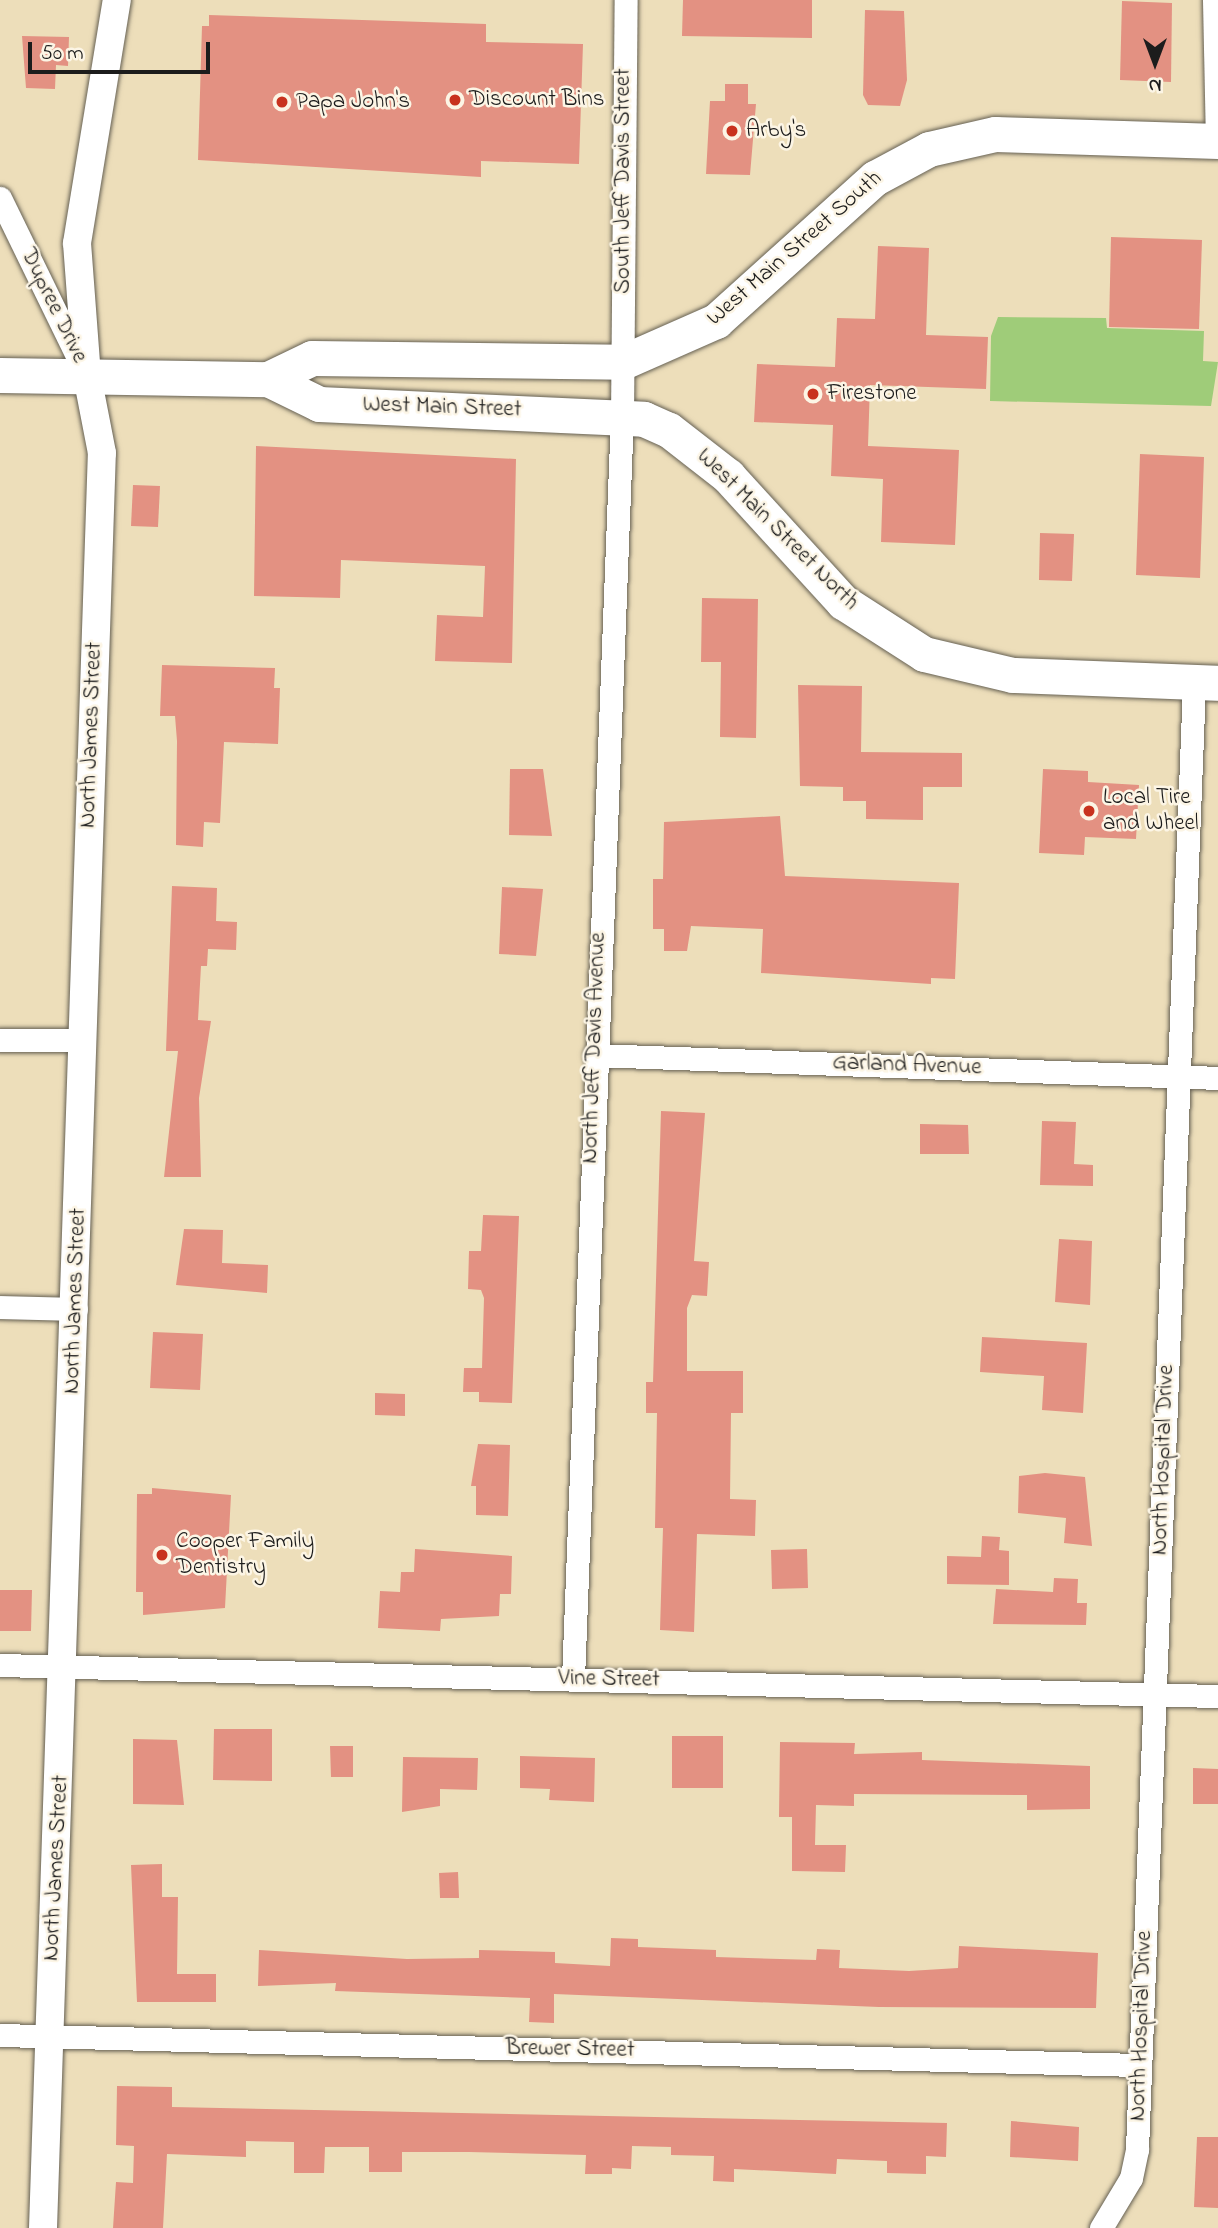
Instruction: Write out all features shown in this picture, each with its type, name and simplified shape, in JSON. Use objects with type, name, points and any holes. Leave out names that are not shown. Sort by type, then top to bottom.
[{"type":"main road","name":"West Main Street South","points":[[622,362],[716,321],[875,178],[929,149],[995,134],[1217,141]]},
{"type":"main road","name":"West Main Street","points":[[268,379],[312,358],[521,356],[622,362]]},
{"type":"main road","name":"West Main Street","points":[[0,375],[268,379],[319,404],[622,417]]},
{"type":"main road","name":"West Main Street North","points":[[622,417],[669,430],[696,448],[843,602],[924,653],[1013,675],[1206,683]]},
{"type":"street","name":"North James Street","points":[[43,2228],[65,1666],[102,453],[87,376],[77,243],[117,0]]},
{"type":"street","name":"South Jeff Davis Street","points":[[622,417],[626,0]]},
{"type":"street","points":[[1214,0],[1217,141]]},
{"type":"street","name":"Dupree Drive","points":[[0,198],[87,376]]},
{"type":"street","name":"North Jeff Davis Avenue","points":[[573,1679],[595,1055],[622,417]]},
{"type":"street","name":"North Hospital Drive","points":[[1101,2228],[1131,2178],[1139,2065],[1156,1694],[1178,1076],[1206,683]]},
{"type":"street","points":[[0,1040],[83,1040]]},
{"type":"street","name":"Garland Avenue","points":[[595,1055],[1218,1078]]},
{"type":"street","points":[[0,1307],[76,1309]]},
{"type":"street","name":"Vine Street","points":[[0,1665],[1218,1696]]},
{"type":"street","name":"Brewer Street","points":[[0,2035],[1139,2065]]},
{"type":"green space","points":[[998,317],[1106,318],[1107,328],[1204,331],[1203,361],[1218,362],[1211,406],[990,401],[991,336]]},
{"type":"building","points":[[683,0],[812,0],[812,38],[682,36]]},
{"type":"building","points":[[1122,1],[1172,3],[1171,82],[1120,80]]},
{"type":"building","points":[[865,10],[904,11],[907,80],[900,106],[868,105],[863,95]]},
{"type":"building","points":[[209,15],[486,24],[486,42],[583,44],[579,164],[481,161],[481,177],[198,160],[202,26],[209,26]]},
{"type":"building","points":[[22,36],[69,37],[68,66],[56,65],[55,89],[26,88]]},
{"type":"building","name":"Arby's","points":[[725,84],[748,84],[748,104],[756,104],[750,175],[706,174],[710,101],[725,101]]},
{"type":"building","points":[[1111,237],[1202,240],[1199,329],[1109,327]]},
{"type":"building","points":[[878,246],[929,248],[926,335],[988,337],[986,389],[870,385],[868,446],[959,450],[955,545],[881,542],[883,479],[831,476],[833,425],[754,422],[757,364],[835,367],[837,318],[875,319]]},
{"type":"building","points":[[256,446],[516,459],[512,663],[435,661],[437,615],[483,617],[485,566],[341,560],[340,598],[254,596]]},
{"type":"building","points":[[1140,454],[1204,457],[1200,578],[1136,575]]},
{"type":"building","points":[[133,485],[160,486],[158,527],[131,526]]},
{"type":"building","points":[[1040,533],[1074,534],[1072,581],[1039,580]]},
{"type":"building","points":[[702,598],[758,599],[756,738],[720,737],[721,662],[701,662]]},
{"type":"building","points":[[162,665],[275,668],[274,688],[280,688],[278,744],[224,742],[220,823],[204,822],[203,847],[176,845],[177,741],[175,716],[160,716]]},
{"type":"building","points":[[798,685],[862,686],[861,752],[962,753],[962,787],[923,787],[923,820],[866,819],[866,801],[843,801],[843,787],[800,786]]},
{"type":"building","points":[[510,769],[543,769],[552,836],[509,835]]},
{"type":"building","name":"Local Tire and Wheel","points":[[1043,769],[1088,771],[1088,782],[1139,785],[1136,839],[1085,837],[1084,855],[1039,853]]},
{"type":"building","points":[[780,816],[785,876],[959,883],[955,979],[931,978],[931,984],[761,973],[763,929],[691,926],[687,951],[664,951],[664,929],[653,929],[653,879],[663,879],[664,822]]},
{"type":"building","points":[[172,886],[217,888],[216,921],[237,922],[236,950],[208,949],[207,966],[201,966],[198,1020],[211,1021],[199,1098],[201,1177],[164,1177],[178,1051],[166,1051]]},
{"type":"building","points":[[502,887],[543,889],[536,956],[499,954]]},
{"type":"building","points":[[661,1111],[705,1113],[694,1261],[709,1262],[707,1296],[692,1295],[687,1308],[687,1371],[743,1371],[743,1413],[731,1413],[730,1499],[756,1500],[755,1536],[697,1534],[694,1632],[660,1630],[663,1528],[655,1528],[657,1413],[646,1413],[646,1382],[653,1382]]},
{"type":"building","points":[[1042,1121],[1076,1122],[1074,1164],[1093,1165],[1093,1186],[1040,1185]]},
{"type":"building","points":[[920,1124],[968,1125],[969,1154],[920,1154]]},
{"type":"building","points":[[483,1215],[519,1216],[512,1403],[479,1402],[479,1392],[463,1392],[464,1368],[482,1368],[484,1298],[481,1290],[468,1289],[469,1251],[481,1251]]},
{"type":"building","points":[[184,1229],[223,1230],[222,1263],[268,1265],[267,1293],[176,1285]]},
{"type":"building","points":[[1059,1239],[1092,1241],[1090,1305],[1055,1302]]},
{"type":"building","points":[[153,1332],[203,1334],[200,1390],[150,1388]]},
{"type":"building","points":[[982,1337],[1087,1343],[1083,1413],[1042,1410],[1044,1376],[980,1372]]},
{"type":"building","points":[[375,1393],[405,1394],[405,1416],[375,1415]]},
{"type":"building","points":[[478,1444],[510,1445],[508,1516],[476,1515],[476,1486],[471,1486]]},
{"type":"building","points":[[1045,1473],[1085,1477],[1092,1546],[1064,1543],[1066,1518],[1018,1513],[1019,1476]]},
{"type":"building","name":"Cooper Family Dentistry","points":[[152,1488],[231,1495],[225,1608],[143,1615],[143,1592],[136,1592],[137,1494],[152,1494]]},
{"type":"building","points":[[982,1536],[1000,1537],[999,1550],[1009,1551],[1009,1585],[947,1584],[947,1556],[981,1557]]},
{"type":"building","points":[[415,1549],[512,1556],[511,1594],[500,1594],[499,1616],[441,1619],[440,1631],[378,1628],[380,1591],[400,1592],[401,1572],[414,1572]]},
{"type":"building","points":[[807,1549],[808,1588],[772,1589],[771,1550]]},
{"type":"building","points":[[1054,1578],[1078,1579],[1077,1603],[1087,1603],[1086,1625],[993,1624],[996,1589],[1053,1592]]},
{"type":"building","points":[[0,1590],[32,1590],[31,1631],[0,1631]]},
{"type":"building","points":[[214,1729],[272,1729],[272,1781],[213,1780]]},
{"type":"building","points":[[672,1736],[723,1736],[723,1788],[672,1788]]},
{"type":"building","points":[[133,1739],[177,1740],[184,1805],[133,1804]]},
{"type":"building","points":[[780,1742],[855,1743],[854,1754],[922,1752],[922,1760],[1090,1766],[1090,1809],[1027,1810],[1027,1795],[854,1794],[854,1806],[816,1805],[815,1845],[846,1845],[845,1872],[792,1871],[792,1817],[779,1817]]},
{"type":"building","points":[[330,1746],[353,1746],[353,1777],[331,1777]]},
{"type":"building","points":[[520,1756],[595,1758],[594,1802],[549,1800],[550,1789],[520,1788]]},
{"type":"building","points":[[403,1757],[478,1758],[477,1790],[440,1789],[440,1806],[402,1812]]},
{"type":"building","points":[[1193,1768],[1218,1769],[1218,1804],[1193,1804]]},
{"type":"building","points":[[162,1864],[162,1897],[178,1897],[177,1974],[216,1974],[216,2002],[137,2002],[131,1865]]},
{"type":"building","points":[[458,1872],[459,1898],[440,1898],[439,1873]]},
{"type":"building","points":[[611,1938],[638,1939],[638,1947],[716,1950],[716,1957],[816,1960],[817,1949],[840,1950],[839,1968],[909,1971],[958,1968],[959,1946],[1098,1953],[1096,2008],[879,2007],[554,1994],[554,2023],[529,2022],[530,1998],[335,1991],[336,1983],[258,1986],[259,1950],[407,1959],[479,1958],[479,1950],[555,1952],[555,1963],[610,1966]]},
{"type":"building","points":[[117,2086],[172,2087],[172,2107],[947,2123],[946,2157],[926,2156],[926,2174],[887,2173],[887,2161],[837,2159],[836,2174],[734,2169],[734,2182],[713,2181],[714,2156],[671,2155],[671,2147],[632,2146],[631,2169],[612,2168],[612,2174],[585,2174],[586,2155],[469,2152],[402,2152],[402,2172],[369,2172],[369,2147],[325,2147],[324,2173],[294,2173],[294,2142],[246,2141],[246,2157],[167,2154],[163,2228],[113,2228],[116,2182],[133,2183],[134,2146],[116,2145]]},
{"type":"building","points":[[1011,2121],[1079,2127],[1078,2161],[1010,2157]]},
{"type":"building","points":[[1197,2137],[1218,2137],[1218,2208],[1194,2207]]},
{"type":"place","name":"Discount Bins","points":[[455,100]]},
{"type":"place","name":"Papa John's","points":[[282,102]]},
{"type":"place","name":"Arby's","points":[[732,131]]},
{"type":"place","name":"Firestone","points":[[813,394]]},
{"type":"place","name":"Local Tire and Wheel","points":[[1089,811]]},
{"type":"place","name":"Cooper Family Dentistry","points":[[162,1555]]}]
